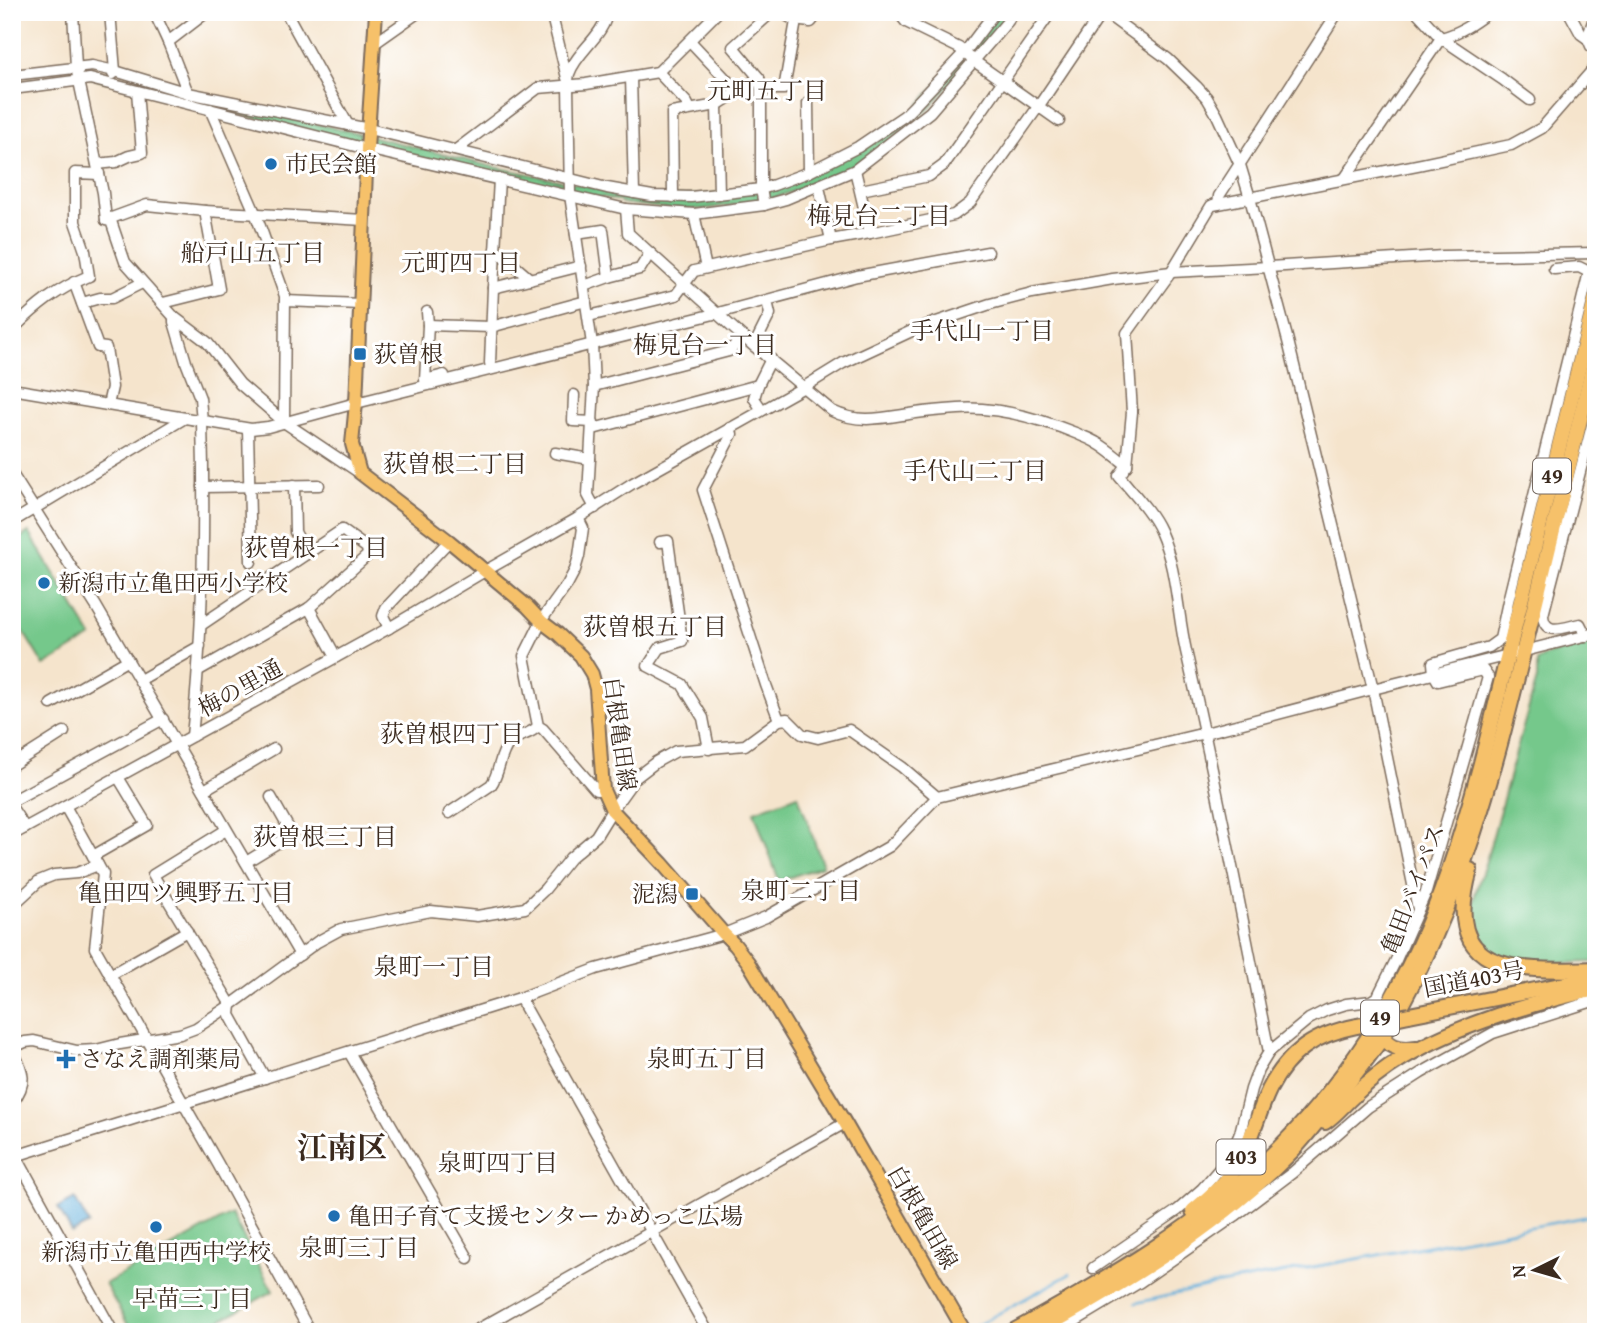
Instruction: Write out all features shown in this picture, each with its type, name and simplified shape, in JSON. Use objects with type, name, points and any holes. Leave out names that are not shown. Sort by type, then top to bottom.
[{"type":"highway","name":"亀田バイパス","points":[[1036,1332],[1143,1269],[1210,1224],[1250,1191],[1313,1129],[1379,1031],[1421,941],[1448,874],[1475,785],[1596,297]]},
{"type":"highway","name":"亀田バイパス","points":[[1012,1332],[1104,1281],[1209,1210],[1279,1148],[1326,1096],[1405,998],[1433,942],[1457,881],[1503,732],[1596,354]]},
{"type":"highway","name":"国道403号","points":[[1503,732],[1488,806],[1467,877],[1462,908],[1466,931],[1475,949],[1509,967],[1543,970],[1596,969]]},
{"type":"highway","name":"国道403号","points":[[1104,1281],[1194,1210],[1231,1175],[1247,1148],[1269,1091],[1284,1065],[1303,1047],[1321,1036],[1339,1030],[1596,978]]},
{"type":"highway","name":"国道403号","points":[[1313,1129],[1332,1117],[1388,1068],[1425,1046],[1513,1011],[1596,989]]},
{"type":"highway","name":"国道403号","points":[[1379,1031],[1394,1048],[1425,1046]]},
{"type":"main road","points":[[359,472],[352,444],[376,12]]},
{"type":"main road","name":"白根亀田線","points":[[359,472],[449,541],[527,606],[581,656],[592,674],[596,689],[603,790],[612,810],[748,962],[963,1328]]},
{"type":"street","points":[[73,12],[76,67],[106,219]]},
{"type":"street","points":[[109,84],[115,71],[110,12]]},
{"type":"street","points":[[154,12],[188,93]]},
{"type":"street","points":[[168,42],[207,12]]},
{"type":"street","points":[[286,12],[348,125]]},
{"type":"street","points":[[375,43],[419,12]]},
{"type":"street","points":[[551,12],[568,86]]},
{"type":"street","points":[[595,508],[588,495],[593,426],[592,341],[570,195],[568,86],[569,74],[581,53],[604,26],[607,12]]},
{"type":"street","points":[[456,150],[538,88],[658,72],[718,12]]},
{"type":"street","points":[[764,205],[761,189],[759,78],[733,47],[772,12]]},
{"type":"street","points":[[783,12],[796,21],[811,22],[819,12]]},
{"type":"street","points":[[12,75],[92,66],[188,93],[348,125],[570,180],[634,192],[691,197],[761,189],[809,172],[858,148],[904,116],[965,52],[995,12]]},
{"type":"street","points":[[12,89],[90,79],[367,149],[626,209],[694,214],[764,205],[786,199],[855,170],[930,112],[1008,21],[1012,12]]},
{"type":"street","points":[[861,190],[929,176],[944,165],[1051,12]]},
{"type":"street","points":[[589,316],[676,295],[694,271],[954,215],[970,203],[1103,12],[1124,26],[1183,72],[1207,99],[1240,164],[1269,267],[1373,689],[1418,910]]},
{"type":"street","points":[[1219,204],[1219,196],[1338,12]]},
{"type":"street","points":[[1417,12],[1441,38],[1530,100]]},
{"type":"street","points":[[1345,178],[1441,38],[1469,27],[1489,12]]},
{"type":"street","points":[[1569,12],[1581,34],[1596,50]]},
{"type":"street","points":[[1588,40],[1596,13]]},
{"type":"street","points":[[903,14],[906,22],[965,52],[1002,82],[1059,121]]},
{"type":"street","points":[[761,89],[784,89],[796,21]]},
{"type":"street","points":[[690,41],[738,92]]},
{"type":"street","points":[[1269,1052],[1183,637],[1168,552],[1159,529],[1119,476],[1127,466],[1132,412],[1127,333],[1171,272],[1211,206],[1511,145],[1542,128],[1596,66]]},
{"type":"street","points":[[658,72],[690,109]]},
{"type":"street","points":[[631,77],[634,192]]},
{"type":"street","points":[[673,197],[672,113],[717,105],[759,78]]},
{"type":"street","points":[[16,326],[61,288],[89,276],[85,251],[75,222],[75,173],[98,169],[142,153],[137,91]]},
{"type":"street","points":[[808,103],[809,172]]},
{"type":"street","points":[[717,105],[719,194]]},
{"type":"street","points":[[210,109],[256,215],[285,296],[284,422]]},
{"type":"street","points":[[855,170],[870,233]]},
{"type":"street","points":[[490,363],[499,179]]},
{"type":"street","points":[[819,187],[831,240]]},
{"type":"street","points":[[106,219],[147,205],[256,215],[364,220]]},
{"type":"street","points":[[626,209],[628,233],[743,337],[832,411],[843,417],[888,418],[960,408],[982,409],[1055,425],[1096,442],[1127,466]]},
{"type":"street","points":[[163,303],[219,289],[205,211]]},
{"type":"street","points":[[694,214],[706,268]]},
{"type":"street","points":[[106,219],[111,221],[125,262],[142,283],[174,317],[207,342],[240,384],[284,422],[359,472]]},
{"type":"street","points":[[576,234],[603,230],[609,277]]},
{"type":"street","points":[[495,249],[530,279]]},
{"type":"street","points":[[427,312],[425,380],[718,313],[857,276],[988,252]]},
{"type":"street","points":[[584,286],[640,269],[650,253]]},
{"type":"street","name":"梅の里通","points":[[12,835],[389,628],[633,483],[843,363],[916,329],[1032,293],[1171,272],[1443,256],[1596,253]]},
{"type":"street","points":[[493,288],[581,266]]},
{"type":"street","points":[[1093,1268],[1132,1245],[1209,1182],[1232,1153],[1251,1089],[1269,1052],[1309,1019],[1327,1010],[1371,1001],[1378,996],[1418,910],[1426,892],[1488,677],[1483,670],[1438,681],[1433,663],[1489,647],[1500,639],[1589,272],[1579,267],[1554,269]]},
{"type":"street","points":[[74,282],[98,347],[106,348],[112,387],[108,405]]},
{"type":"street","points":[[82,303],[112,298],[142,283]]},
{"type":"street","points":[[285,301],[360,304]]},
{"type":"street","points":[[428,325],[491,327],[586,301]]},
{"type":"street","points":[[754,346],[770,314],[767,301]]},
{"type":"street","points":[[12,304],[16,326]]},
{"type":"street","points":[[174,317],[186,362],[201,398],[202,421],[201,646],[192,736]]},
{"type":"street","points":[[594,386],[729,351],[743,337]]},
{"type":"street","points":[[12,389],[248,429],[268,427],[592,341]]},
{"type":"street","points":[[762,410],[754,398],[771,359]]},
{"type":"street","points":[[574,395],[573,421],[593,426],[758,385]]},
{"type":"street","points":[[1591,635],[1580,624],[1553,629],[1547,627],[1544,615],[1592,443],[1596,410]]},
{"type":"street","points":[[12,522],[185,418]]},
{"type":"street","points":[[730,428],[732,434],[703,490],[765,685],[779,720]]},
{"type":"street","points":[[248,429],[251,562]]},
{"type":"street","points":[[1521,545],[1545,451]]},
{"type":"street","points":[[555,453],[590,459]]},
{"type":"street","points":[[12,474],[140,680],[300,955]]},
{"type":"street","points":[[294,485],[295,532],[307,554]]},
{"type":"street","points":[[202,487],[319,485]]},
{"type":"street","points":[[578,518],[583,528],[575,570],[530,641],[524,656],[538,726],[596,790],[603,790]]},
{"type":"street","points":[[199,670],[309,608],[369,555],[367,548],[342,530],[201,625]]},
{"type":"street","points":[[389,628],[383,616],[386,608],[449,541]]},
{"type":"street","points":[[660,542],[668,541],[682,641],[660,648],[648,666],[682,684],[703,718],[709,749]]},
{"type":"street","points":[[309,608],[336,657]]},
{"type":"street","points":[[113,1332],[14,1157],[520,998],[596,969],[724,934],[766,916],[890,846],[937,797],[1205,733],[1591,635]]},
{"type":"street","points":[[140,680],[201,646]]},
{"type":"street","points":[[51,704],[128,660]]},
{"type":"street","points":[[12,800],[163,719]]},
{"type":"street","points":[[12,1103],[24,1082],[23,1070],[12,1049],[25,1042],[34,1041],[77,1051],[96,1050],[180,1034],[196,1028],[317,942],[341,929],[431,911],[477,916],[525,908],[545,889],[570,858],[596,836],[635,778],[676,751],[746,745],[779,720],[787,719],[802,734],[818,738],[849,730],[902,767],[937,797]]},
{"type":"street","points":[[449,813],[491,785],[510,740],[533,732],[538,726]]},
{"type":"street","points":[[12,765],[64,732]]},
{"type":"street","points":[[204,790],[274,749]]},
{"type":"street","points":[[12,906],[39,881],[54,875],[78,873],[147,825],[118,777]]},
{"type":"street","points":[[247,862],[292,834],[271,797]]},
{"type":"street","points":[[65,806],[103,874],[95,948],[310,1332]]},
{"type":"street","points":[[12,808],[25,828]]},
{"type":"street","points":[[226,830],[153,875],[231,1005],[230,1015],[265,1078]]},
{"type":"street","points":[[110,975],[187,931]]},
{"type":"street","points":[[520,998],[708,1332]]},
{"type":"street","points":[[1057,1332],[1235,1216],[1292,1173],[1368,1107],[1421,1073],[1493,1033],[1596,1000]]},
{"type":"street","points":[[349,1052],[468,1258]]},
{"type":"street","points":[[473,1332],[845,1123]]},
{"type":"street","points":[[948,1332],[963,1328]]},
{"type":"green space","points":[[999,12],[1010,12],[928,110],[869,156],[851,167],[768,200],[704,209],[671,209],[621,203],[602,197],[599,199],[459,168],[457,164],[441,160],[437,162],[77,72],[93,70],[185,96],[359,133],[490,166],[651,199],[771,189],[901,124],[915,113],[916,108]]},
{"type":"green space","points":[[29,532],[92,637],[44,666],[12,613],[12,543]]},
{"type":"green space","points":[[1596,642],[1596,962],[1520,961],[1492,952],[1480,940],[1472,919],[1474,897],[1537,679],[1537,661],[1547,655]]},
{"type":"green space","points":[[798,795],[823,866],[779,881],[754,811]]},
{"type":"green space","points":[[231,1214],[273,1291],[199,1332],[132,1332],[105,1284]]},
{"type":"water","points":[[75,1199],[89,1224],[72,1233],[58,1208]]},
{"type":"waterway","points":[[1136,1303],[1215,1285],[1596,1215]]},
{"type":"waterway","points":[[974,1327],[1070,1274]]},
{"type":"tunnel","points":[[1132,1248],[1136,1265]]},
{"type":"place","name":"市民会館","points":[[271,164]]},
{"type":"place","name":"荻曽根","points":[[360,354]]},
{"type":"place","name":"新潟市立亀田西小学校","points":[[44,583]]},
{"type":"place","name":"泥潟","points":[[692,894]]},
{"type":"place","name":"さなえ調剤薬局","points":[[66,1059]]},
{"type":"place","name":"亀田子育て支援センター かめっこ広場","points":[[334,1216]]},
{"type":"place","name":"新潟市立亀田西中学校","points":[[156,1227]]},
{"type":"district","name":"元町五丁目","points":[[767,91]]},
{"type":"district","name":"梅見台二丁目","points":[[879,216]]},
{"type":"district","name":"船戸山五丁目","points":[[253,253]]},
{"type":"district","name":"元町四丁目","points":[[461,263]]},
{"type":"district","name":"手代山一丁目","points":[[982,331]]},
{"type":"district","name":"梅見台一丁目","points":[[705,345]]},
{"type":"district","name":"荻曽根二丁目","points":[[455,464]]},
{"type":"district","name":"手代山二丁目","points":[[975,471]]},
{"type":"district","name":"荻曽根一丁目","points":[[316,548]]},
{"type":"district","name":"荻曽根五丁目","points":[[655,627]]},
{"type":"district","name":"荻曽根四丁目","points":[[452,734]]},
{"type":"district","name":"荻曽根三丁目","points":[[325,837]]},
{"type":"district","name":"泉町二丁目","points":[[801,891]]},
{"type":"district","name":"亀田四ツ興野五丁目","points":[[186,893]]},
{"type":"district","name":"泉町一丁目","points":[[434,967]]},
{"type":"district","name":"泉町五丁目","points":[[707,1059]]},
{"type":"district","name":"江南区","points":[[342,1148]]},
{"type":"district","name":"泉町四丁目","points":[[498,1163]]},
{"type":"district","name":"泉町三丁目","points":[[359,1248]]},
{"type":"district","name":"早苗三丁目","points":[[192,1299]]}]
